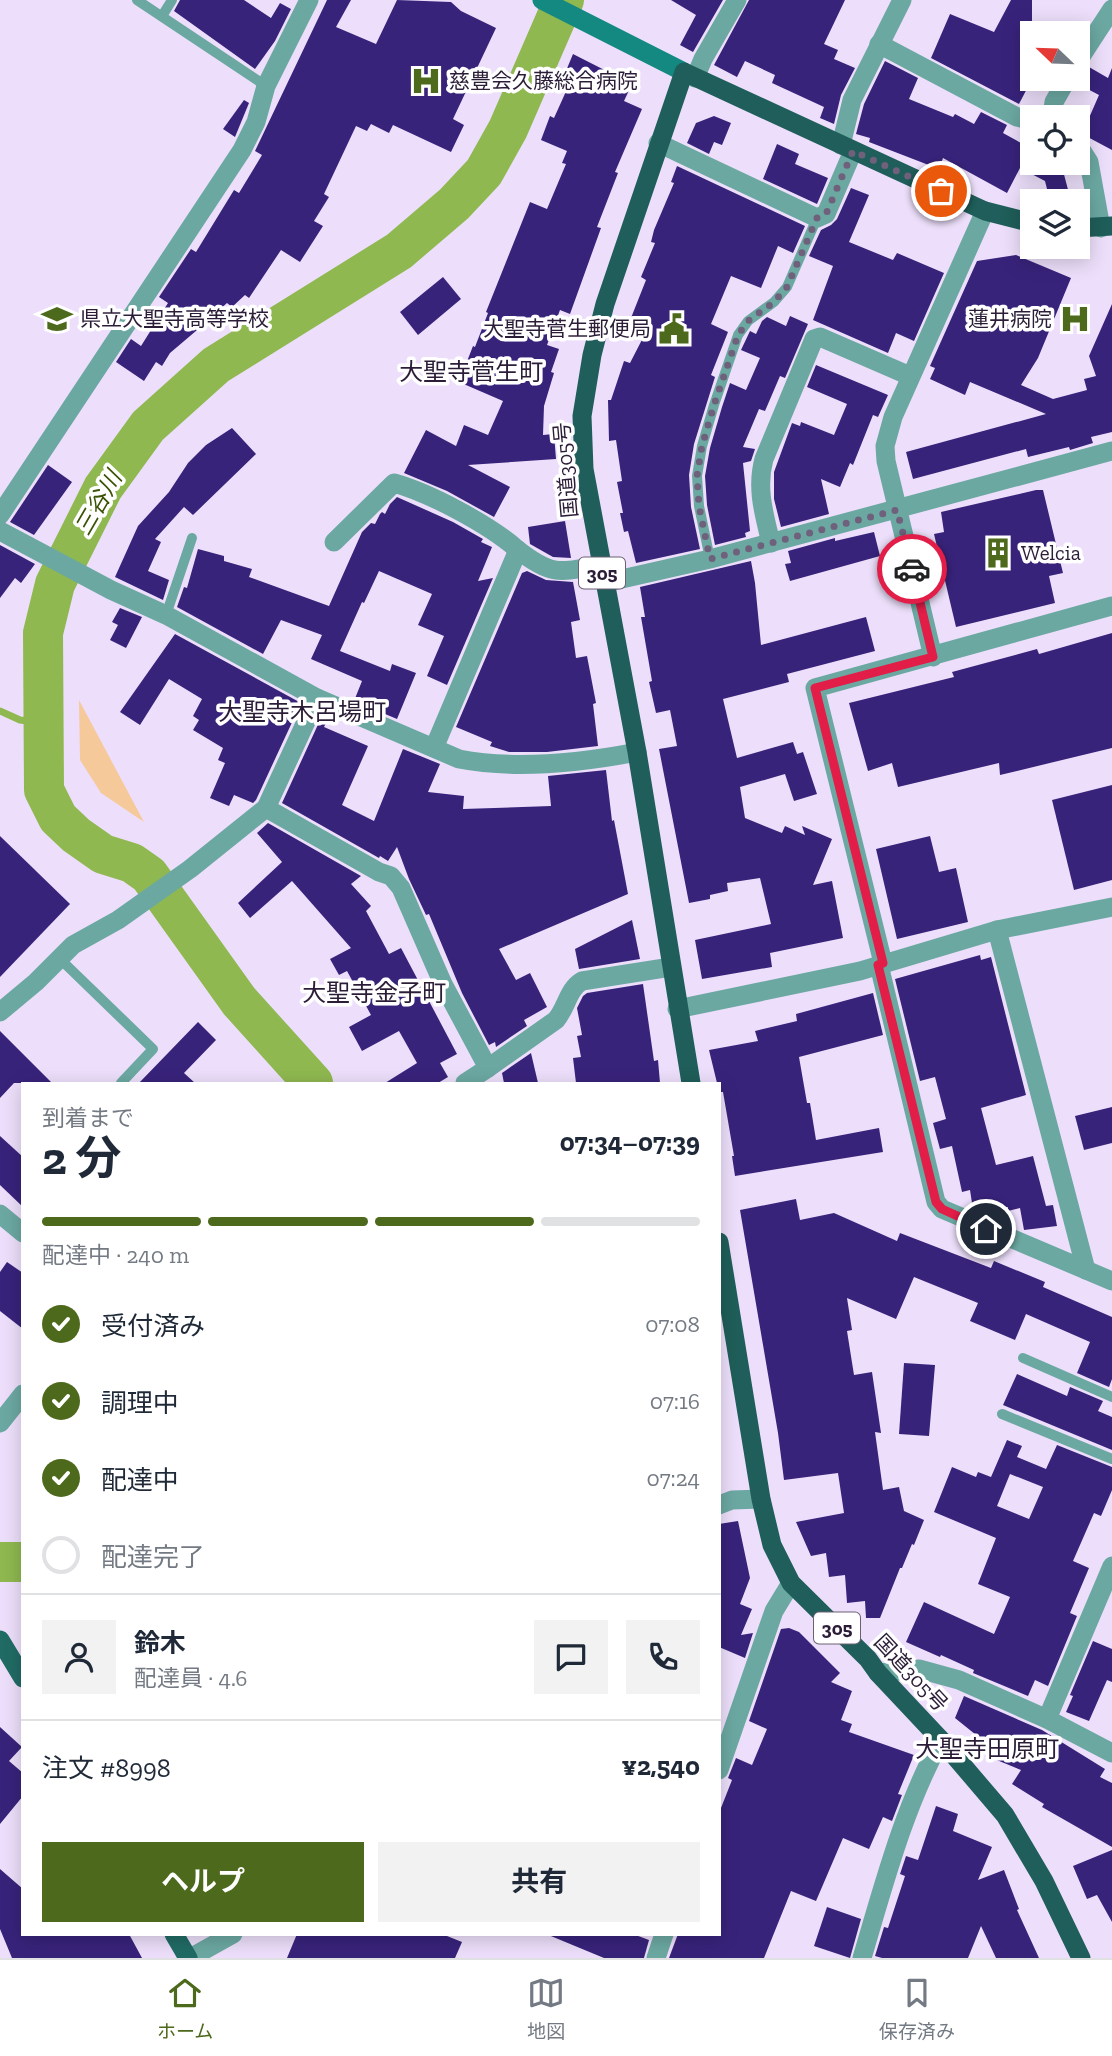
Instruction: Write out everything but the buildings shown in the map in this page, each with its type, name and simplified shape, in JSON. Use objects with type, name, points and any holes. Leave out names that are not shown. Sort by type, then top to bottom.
[{"type":"highway","name":"国道305号","points":[[689,75],[658,143],[605,304],[592,355],[582,415],[584,469],[637,752],[691,1082]]},
{"type":"highway","points":[[689,75],[985,211],[1020,220]]},
{"type":"highway","name":"国道305号","points":[[721,1255],[761,1499],[772,1545],[791,1583],[868,1659],[878,1674],[941,1740],[1005,1815],[1044,1881],[1081,1958]]},
{"type":"main road","points":[[546,3],[689,75]]},
{"type":"main road","points":[[0,1640],[21,1675]]},
{"type":"main road","points":[[175,1936],[189,1958]]},
{"type":"street","points":[[0,515],[242,150],[256,122],[266,86],[309,0]]},
{"type":"street","points":[[689,75],[703,59],[737,0]]},
{"type":"street","points":[[658,143],[817,218],[826,214],[847,148],[852,100],[902,0]]},
{"type":"street","points":[[1090,43],[1112,9]]},
{"type":"street","points":[[879,44],[1020,118]]},
{"type":"street","points":[[1090,169],[1107,227]]},
{"type":"street","points":[[933,657],[897,510],[885,446],[893,417],[910,376],[985,211]]},
{"type":"street","points":[[771,543],[759,475],[814,340],[820,337],[910,376]]},
{"type":"street","points":[[334,542],[394,482],[411,487],[474,520],[551,571],[602,574],[710,559],[1112,452]]},
{"type":"street","points":[[0,531],[111,590],[166,615],[317,698],[459,758],[502,764],[597,760],[637,752]]},
{"type":"street","points":[[434,748],[518,551]]},
{"type":"street","points":[[1112,606],[815,688],[936,1202],[950,1214],[1112,1281]]},
{"type":"street","points":[[0,1012],[36,982],[73,945],[118,920],[190,869],[266,808],[317,698]]},
{"type":"street","points":[[266,808],[379,872],[391,876],[401,888],[443,984],[488,1068]]},
{"type":"street","points":[[677,1009],[860,971],[997,930],[1112,907]]},
{"type":"street","points":[[997,930],[1086,1270]]},
{"type":"street","points":[[467,1082],[556,1020],[563,1011],[573,986],[582,981],[671,967]]},
{"type":"street","points":[[0,1214],[21,1231]]},
{"type":"street","points":[[0,1423],[21,1397]]},
{"type":"street","points":[[721,1503],[732,1500],[761,1499]]},
{"type":"street","points":[[1047,1719],[1112,1566]]},
{"type":"street","points":[[721,1764],[774,1611],[791,1583]]},
{"type":"street","points":[[878,1674],[919,1669],[959,1680],[1047,1719],[1112,1752]]},
{"type":"street","points":[[862,1958],[894,1855],[925,1769],[941,1740]]},
{"type":"street","points":[[189,1958],[229,1936]]},
{"type":"street","points":[[656,1958],[663,1936]]},
{"type":"lane","points":[[137,0],[266,86]]},
{"type":"lane","points":[[162,16],[172,0]]},
{"type":"lane","points":[[710,559],[699,506],[697,476],[702,446],[714,405],[738,335],[748,321],[774,302],[787,287],[817,218]]},
{"type":"lane","points":[[166,615],[192,538]]},
{"type":"lane","points":[[59,958],[153,1049],[122,1082]]},
{"type":"lane","points":[[1023,1358],[1112,1396]]},
{"type":"lane","points":[[1002,1413],[1112,1460]]},
{"type":"shaded area","points":[[79,700],[144,822],[101,793],[80,760]]},
{"type":"waterway","name":"三谷川","points":[[312,1082],[239,1001],[149,875],[132,863],[103,854],[58,818],[44,790],[43,633],[55,584],[103,488],[148,426],[216,365],[399,251],[454,204],[484,172],[508,129],[564,0]]},
{"type":"waterway","points":[[0,711],[20,720],[43,723]]},
{"type":"waterway","name":"三谷川","points":[[0,1562],[21,1562]]},
{"type":"way so far","points":[[912,569],[897,510],[710,559],[699,506],[697,476],[702,446],[738,335],[748,321],[774,302],[787,287],[817,218],[826,214],[853,151],[941,191]]},
{"type":"place","name":"慈豊会久藤総合病院","points":[[426,81]]},
{"type":"place","name":"県立大聖寺高等学校","points":[[57,319]]},
{"type":"place","name":"蓮井病院","points":[[1075,319]]},
{"type":"place","name":"大聖寺菅生郵便局","points":[[674,329]]},
{"type":"place","name":"Welcia","points":[[998,553]]},
{"type":"district","name":"大聖寺菅生町","points":[[471,372]]},
{"type":"district","name":"大聖寺木呂場町","points":[[302,712]]},
{"type":"district","name":"大聖寺金子町","points":[[374,993]]},
{"type":"district","name":"大聖寺田原町","points":[[987,1749]]},
{"type":"route","points":[[912,569],[933,657],[815,688],[883,963],[878,965],[936,1202],[942,1209],[986,1229]]}]
